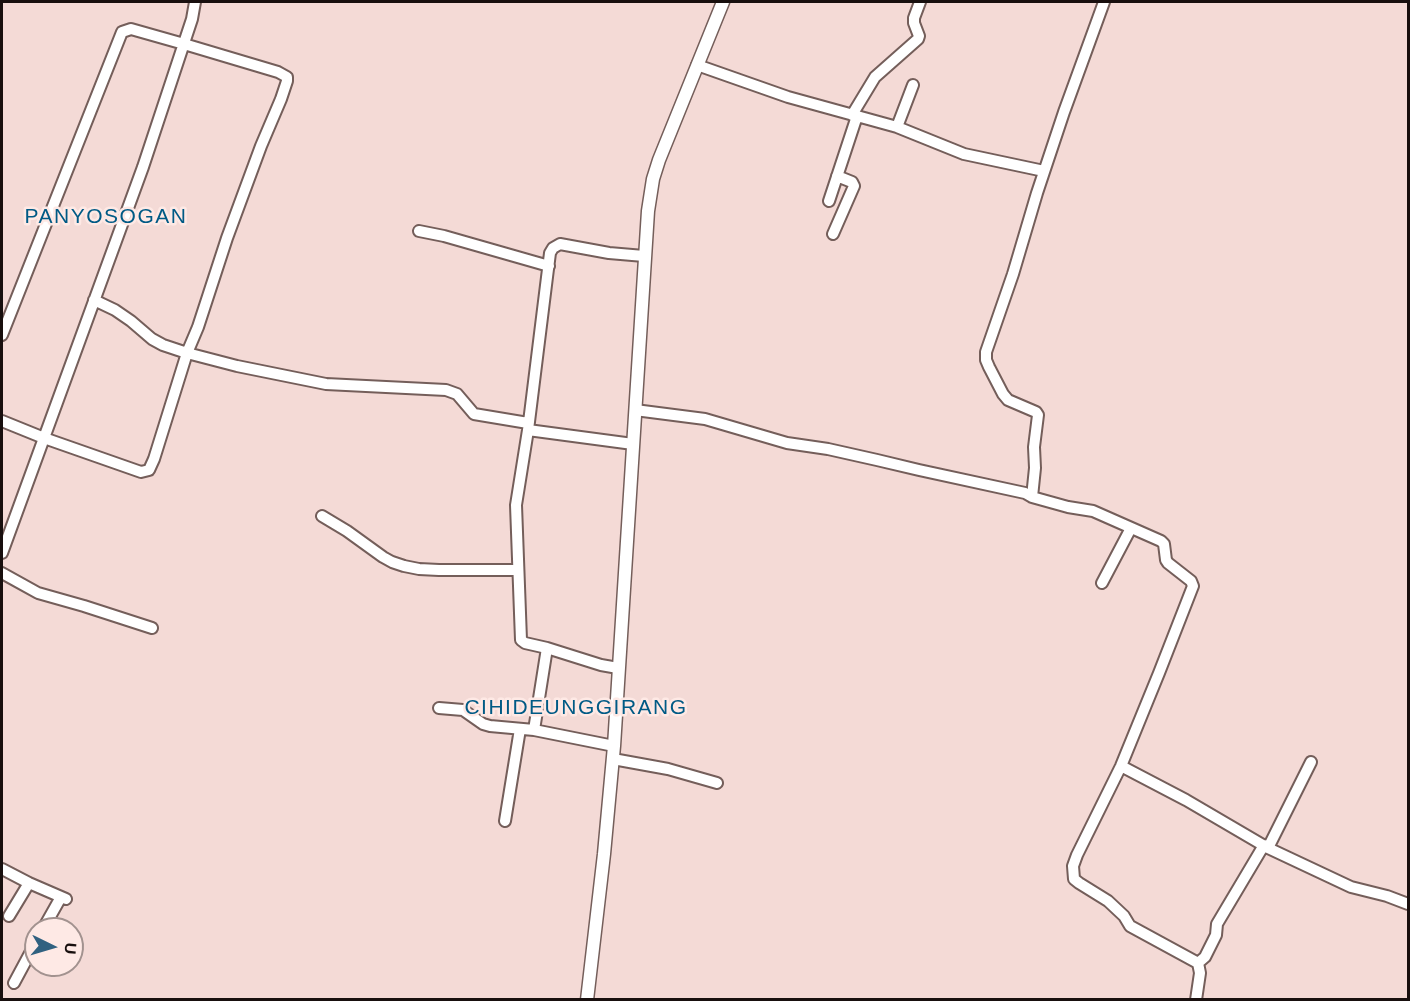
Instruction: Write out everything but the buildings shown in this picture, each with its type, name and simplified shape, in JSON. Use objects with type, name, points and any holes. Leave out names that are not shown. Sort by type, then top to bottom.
[{"type":"main road","points":[[587,999],[613,753],[648,211],[653,179],[659,160],[723,2]]},
{"type":"street","points":[[2,553],[143,167],[192,19],[195,2]]},
{"type":"street","points":[[829,201],[854,115],[875,77],[918,39],[914,18],[920,2]]},
{"type":"street","points":[[1032,497],[1038,415],[1008,400],[1003,394],[986,360],[986,352],[1013,274],[1044,171],[1104,2]]},
{"type":"street","points":[[2,335],[121,34],[125,30],[131,29],[184,44],[278,72],[287,77],[281,99],[261,146],[227,238],[198,327],[187,352],[151,467],[141,472],[2,421]]},
{"type":"street","points":[[697,65],[788,97],[897,127],[964,153],[1044,171]]},
{"type":"street","points":[[897,127],[913,85]]},
{"type":"street","points":[[833,234],[854,186],[852,182],[837,176]]},
{"type":"street","points":[[419,231],[549,266]]},
{"type":"street","points":[[618,668],[593,663],[525,643],[522,640],[516,505],[550,253],[560,244],[601,252],[644,256]]},
{"type":"street","points":[[94,300],[131,321],[163,345],[237,366],[326,384],[446,390],[457,394],[474,414],[528,427],[633,444]]},
{"type":"street","points":[[635,410],[705,419],[787,443],[848,453],[1025,493],[1068,507],[1093,511],[1161,541],[1164,544],[1168,563],[1191,581],[1193,586],[1120,766],[1077,855],[1073,866],[1074,879],[1108,901],[1124,916],[1130,926],[1198,963]]},
{"type":"street","points":[[322,516],[383,557],[404,566],[439,570],[518,570]]},
{"type":"street","points":[[1102,583],[1131,528]]},
{"type":"street","points":[[2,573],[38,593],[152,628]]},
{"type":"street","points":[[534,730],[547,648]]},
{"type":"street","points":[[439,708],[463,710],[483,724],[534,730],[717,783]]},
{"type":"street","points":[[505,821],[520,729]]},
{"type":"street","points":[[1198,963],[1205,957],[1216,935],[1217,924],[1266,846],[1311,762]]},
{"type":"street","points":[[1120,766],[1186,800],[1266,846],[1351,887],[1404,902],[1408,891]]},
{"type":"street","points":[[2,869],[63,898],[51,917]]},
{"type":"street","points":[[9,916],[29,883]]},
{"type":"street","points":[[1196,999],[1200,973],[1198,963]]},
{"type":"street","points":[[14,982],[24,964]]},
{"type":"district","name":"PANYOSOGAN","points":[[106,217]]},
{"type":"district","name":"CIHIDEUNGGIRANG","points":[[576,708]]}]
